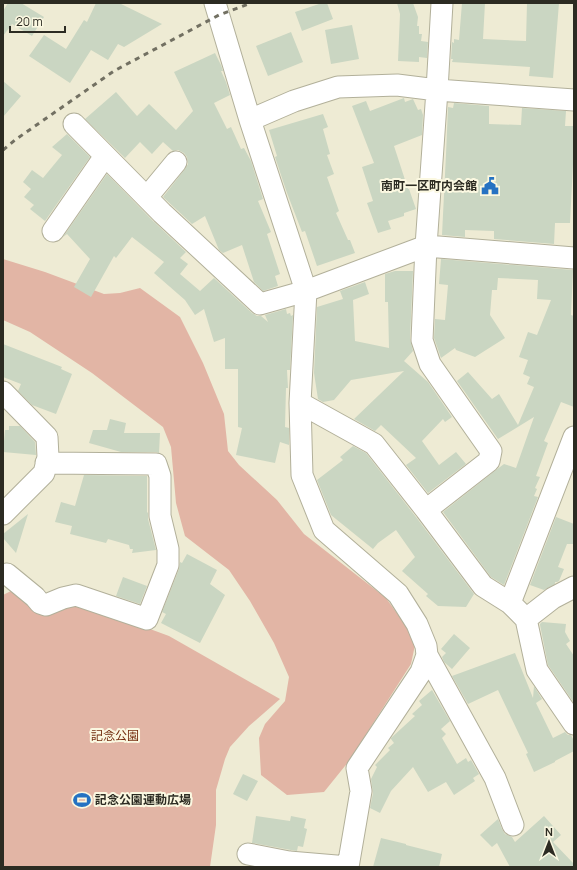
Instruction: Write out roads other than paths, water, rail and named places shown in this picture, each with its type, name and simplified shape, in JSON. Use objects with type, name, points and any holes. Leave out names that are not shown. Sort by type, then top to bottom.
[{"type":"street","points":[[215,3],[250,120],[306,291],[300,403],[302,474],[324,530],[398,594],[417,624],[426,646],[427,655],[496,778],[513,825]]},
{"type":"street","points":[[426,510],[489,461],[491,450],[430,364],[422,340],[426,246],[442,3]]},
{"type":"street","points":[[250,120],[294,101],[338,87],[397,85],[437,90],[574,100]]},
{"type":"street","points":[[74,124],[147,198],[260,304],[306,291],[426,246],[574,258]]},
{"type":"street","points":[[53,231],[105,156]]},
{"type":"street","points":[[147,198],[176,162]]},
{"type":"street","points":[[3,392],[47,437],[48,457],[44,473],[3,514]]},
{"type":"street","points":[[300,403],[374,444],[483,586],[510,603],[526,619],[537,670],[574,724]]},
{"type":"street","points":[[510,603],[574,437]]},
{"type":"street","points":[[4,574],[35,597],[40,603],[46,605],[63,598],[76,595],[147,619],[168,565],[168,549],[160,516],[160,476],[156,464],[46,463]]},
{"type":"street","points":[[526,619],[553,598],[574,587]]},
{"type":"street","points":[[248,854],[289,864],[348,867],[360,791],[357,768],[421,672],[427,655]]},
{"type":"railway","points":[[3,150],[114,71],[219,15],[251,3]]},
{"type":"place","name":"南町一区町内会館","points":[[490,186]]},
{"type":"place","name":"記念公園運動広場","points":[[82,800]]},
{"type":"park label","name":"記念公園","points":[[115,736]]}]
